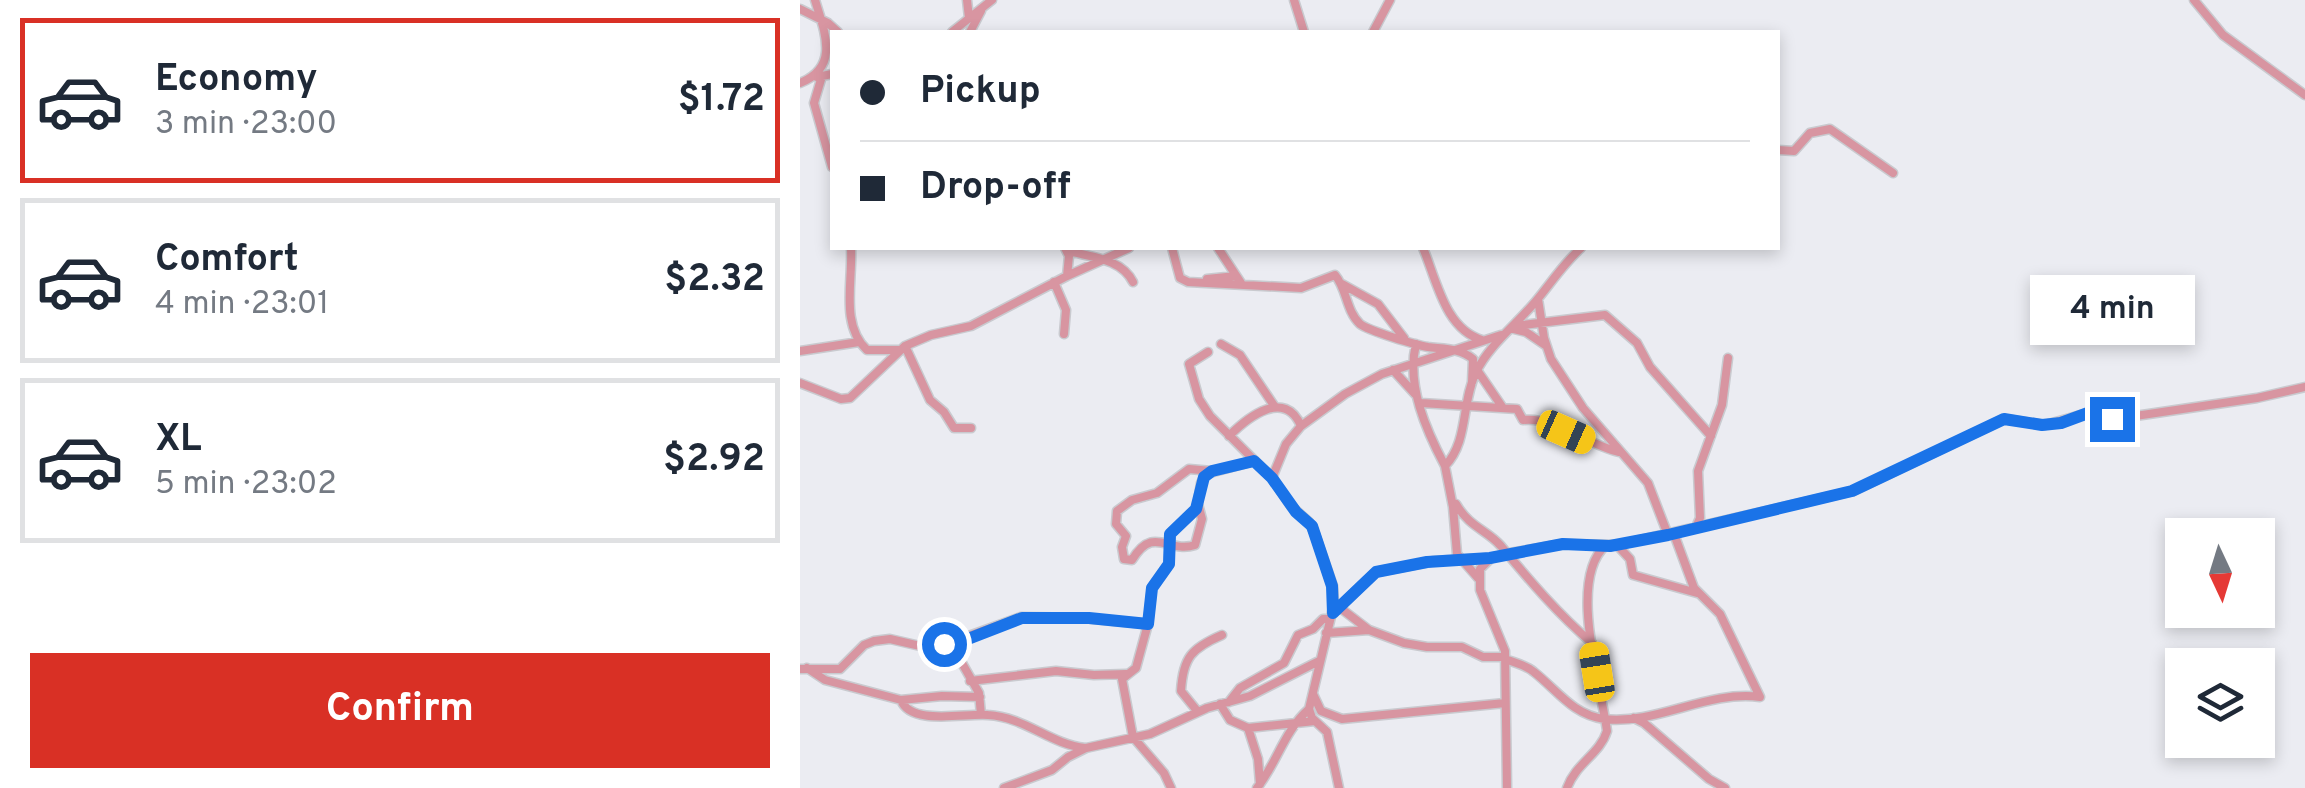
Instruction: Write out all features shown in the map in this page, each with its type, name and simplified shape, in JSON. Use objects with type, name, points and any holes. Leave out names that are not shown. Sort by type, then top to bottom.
[{"type":"street","points":[[815,0],[827,55],[814,103],[830,160]]},
{"type":"street","points":[[967,0],[969,18]]},
{"type":"street","points":[[954,30],[992,0]]},
{"type":"street","points":[[1294,0],[1303,30]]},
{"type":"street","points":[[1374,30],[1390,0]]},
{"type":"street","points":[[2194,0],[2223,35],[2305,96]]},
{"type":"street","points":[[800,10],[835,30]]},
{"type":"street","points":[[971,30],[981,11]]},
{"type":"street","points":[[824,76],[819,73],[827,55]]},
{"type":"street","points":[[800,84],[824,76]]},
{"type":"street","points":[[1780,150],[1794,152],[1810,133],[1830,129],[1894,173]]},
{"type":"street","points":[[851,250],[852,324],[859,342],[871,351],[902,348],[931,335],[972,326],[1125,250]]},
{"type":"street","points":[[1066,250],[1067,276]]},
{"type":"street","points":[[1069,250],[1127,272],[1133,282]]},
{"type":"street","points":[[1173,250],[1180,278],[1203,282],[1214,276],[1304,287],[1333,275],[1378,304],[1404,338]]},
{"type":"street","points":[[1219,250],[1238,280]]},
{"type":"street","points":[[1424,250],[1454,324],[1471,340],[1472,382]]},
{"type":"street","points":[[1444,466],[1460,446],[1466,404],[1478,370],[1579,250]]},
{"type":"street","points":[[1054,282],[1066,310],[1064,334]]},
{"type":"street","points":[[1342,283],[1350,308],[1362,325],[1416,344],[1452,349],[1473,359],[1504,408]]},
{"type":"street","points":[[1334,613],[1402,643],[1430,648],[1464,647],[1482,657],[1505,658],[1531,668],[1568,704],[1605,719],[1722,698],[1760,697],[1720,614],[1697,593],[1648,483],[1583,408],[1545,345],[1538,299]]},
{"type":"street","points":[[1272,478],[1286,444],[1301,426],[1346,394],[1393,370],[1412,366],[1471,340],[1604,315],[1638,343],[1653,371],[1711,436]]},
{"type":"street","points":[[1509,331],[1526,332],[1545,345]]},
{"type":"street","points":[[1508,346],[1509,331]]},
{"type":"street","points":[[800,352],[859,342]]},
{"type":"street","points":[[1222,344],[1240,355],[1275,407]]},
{"type":"street","points":[[1416,344],[1412,366],[1428,432],[1444,466],[1459,560],[1478,578],[1504,647],[1508,788]]},
{"type":"street","points":[[800,383],[840,399],[850,398],[902,348]]},
{"type":"street","points":[[902,348],[933,404],[944,412],[954,428],[971,428]]},
{"type":"street","points":[[1208,352],[1189,362],[1202,405],[1312,526],[1332,586],[1334,613],[1318,661],[1309,709],[1293,724],[1258,786]]},
{"type":"street","points":[[1696,528],[1700,518],[1698,471],[1723,402],[1728,358]]},
{"type":"street","points":[[1393,370],[1421,401],[1518,410],[1525,420],[1541,420],[1619,452]]},
{"type":"street","points":[[1225,703],[1240,688],[1284,663],[1294,638],[1334,613],[1376,572],[1490,558],[1563,544],[1617,545],[1852,491],[2004,419],[2045,425],[2088,413],[2112,419],[2305,387]]},
{"type":"street","points":[[1228,436],[1253,415],[1275,407],[1293,412],[1301,426]]},
{"type":"street","points":[[1198,504],[1202,520],[1195,545],[1186,548],[1168,542],[1144,544],[1132,560],[1126,561],[1122,550],[1126,536],[1116,524],[1116,510],[1132,500],[1157,493],[1189,469],[1212,471],[1254,461]]},
{"type":"street","points":[[1122,684],[1131,674],[1148,624],[1152,588],[1169,564],[1172,528],[1194,513],[1201,483],[1212,471]]},
{"type":"street","points":[[1450,496],[1466,520],[1494,540],[1555,609],[1593,643]]},
{"type":"street","points":[[1617,545],[1630,559],[1632,575],[1697,593]]},
{"type":"street","points":[[1567,788],[1575,769],[1603,742],[1606,731],[1586,591],[1597,553],[1606,546]]},
{"type":"street","points":[[1478,578],[1490,558]]},
{"type":"street","points":[[804,669],[840,669],[864,645],[874,641],[890,639],[933,649],[1022,618],[1089,618],[1148,624]]},
{"type":"street","points":[[1326,632],[1370,630]]},
{"type":"street","points":[[1198,712],[1181,691],[1189,657],[1198,646],[1222,635]]},
{"type":"street","points":[[950,642],[980,697],[981,715]]},
{"type":"street","points":[[1504,647],[1522,665]]},
{"type":"street","points":[[1004,788],[1047,773],[1086,748],[1150,734],[1292,676],[1318,661]]},
{"type":"street","points":[[804,669],[825,680],[901,700],[980,697]]},
{"type":"street","points":[[970,682],[1056,671],[1131,674]]},
{"type":"street","points":[[1111,675],[1122,684],[1133,737],[1164,773],[1171,788]]},
{"type":"street","points":[[1292,676],[1313,686],[1322,712],[1342,719],[1505,703]]},
{"type":"street","points":[[901,700],[905,710],[914,716],[1016,719],[1059,742],[1086,748]]},
{"type":"street","points":[[1225,703],[1230,720],[1248,728],[1316,721]]},
{"type":"street","points":[[1309,709],[1327,732],[1339,788]]},
{"type":"street","points":[[1632,717],[1725,788]]},
{"type":"street","points":[[1248,728],[1258,759],[1258,786]]},
{"type":"route","points":[[944,644],[1022,618],[1089,618],[1148,624],[1152,588],[1169,564],[1172,528],[1196,509],[1204,477],[1212,471],[1254,461],[1272,478],[1296,512],[1310,522],[1332,586],[1333,613],[1376,572],[1427,562],[1490,558],[1563,544],[1610,546],[1668,535],[1852,491],[2004,419],[2042,425],[2088,413],[2112,419]]}]
